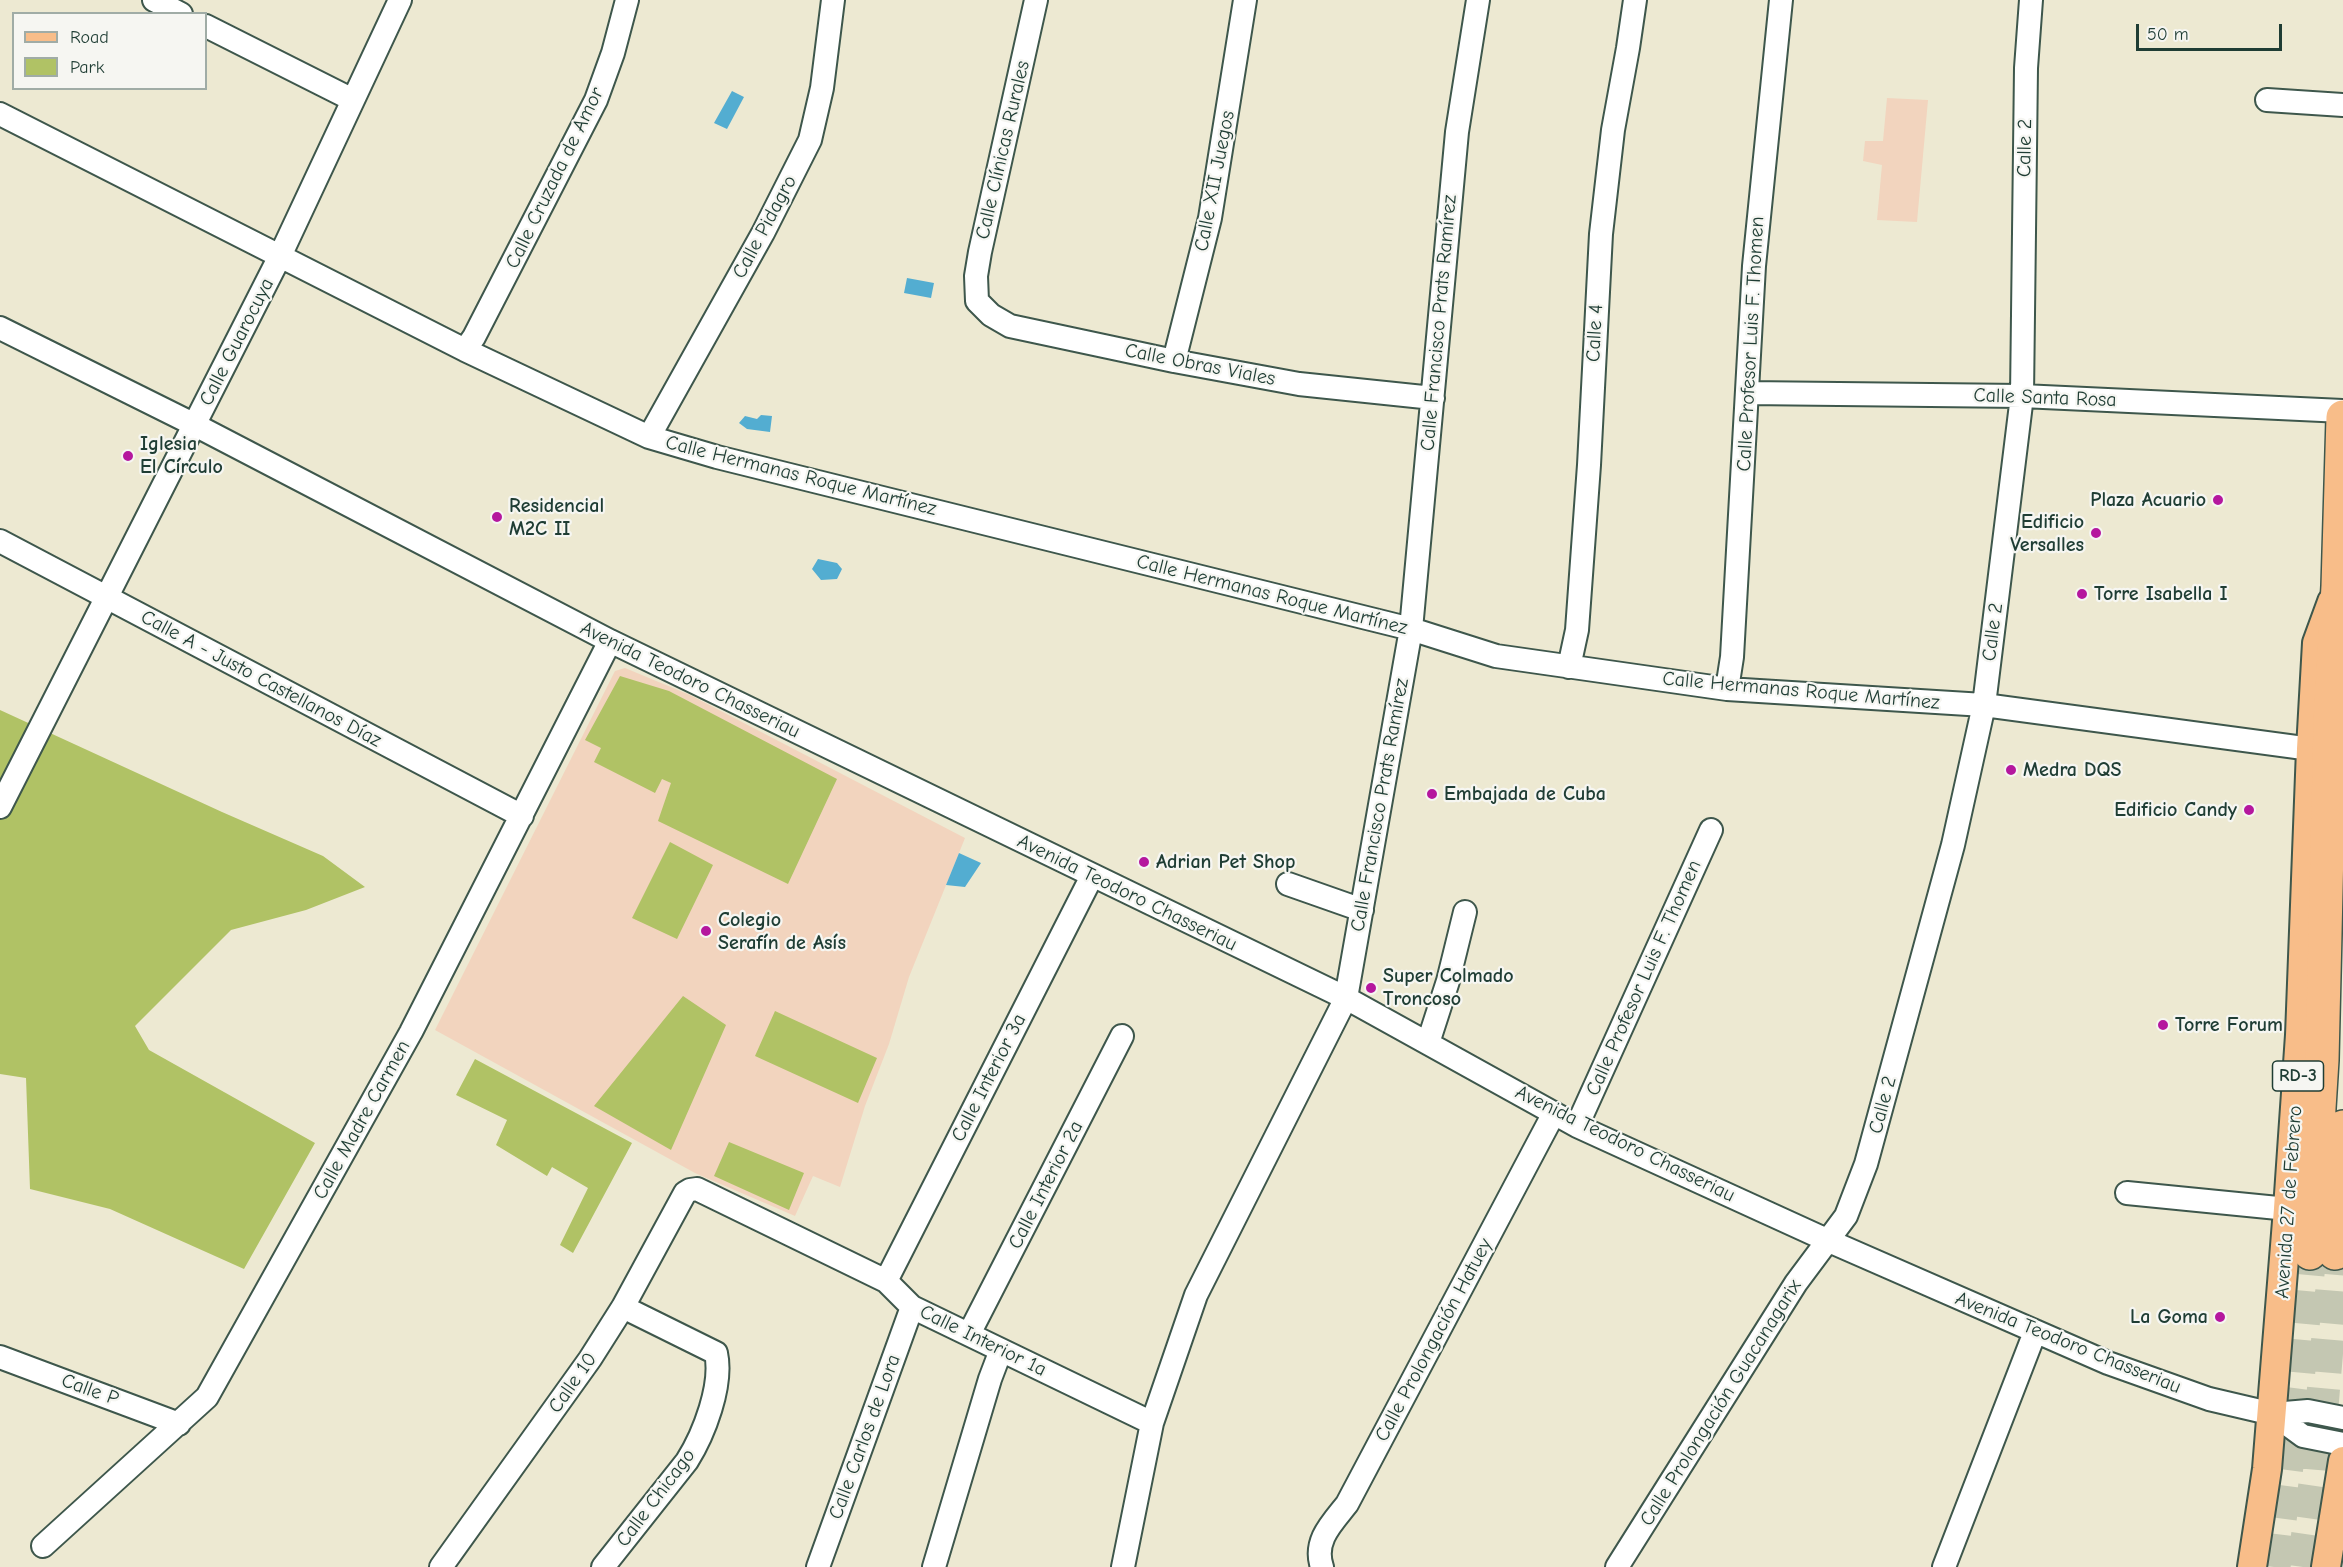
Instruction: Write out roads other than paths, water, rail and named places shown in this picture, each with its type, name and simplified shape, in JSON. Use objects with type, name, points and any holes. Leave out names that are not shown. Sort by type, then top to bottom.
[{"type":"highway","name":"RD-3","points":[[2343,417],[2338,586],[2330,722],[2322,1060],[2323,1253],[2343,1127]]},
{"type":"main road","name":"Avenida 27 de Febrero","points":[[2252,1567],[2273,1414],[2288,1209],[2300,1035],[2317,643],[2338,586]]},
{"type":"main road","points":[[2326,1567],[2343,1461]]},
{"type":"street","points":[[154,0],[177,12]]},
{"type":"street","name":"Calle Guarocuya","points":[[0,807],[280,256],[400,0]]},
{"type":"street","name":"Calle Cruzada de Amor","points":[[465,350],[474,337],[596,100],[613,53],[627,0]]},
{"type":"street","name":"Calle Pidagro","points":[[649,437],[752,253],[810,140],[822,88],[832,0]]},
{"type":"street","name":"Calle Clínicas Rurales","points":[[977,300],[976,276],[980,252],[1036,0]]},
{"type":"street","name":"Calle XII Juegos","points":[[1174,361],[1210,218],[1245,0]]},
{"type":"street","name":"Calle Francisco Prats Ramírez","points":[[1123,1567],[1152,1423],[1196,1295],[1346,998],[1410,629],[1457,132],[1478,0]]},
{"type":"street","name":"Calle 4","points":[[1569,667],[1577,630],[1579,607],[1601,234],[1613,130],[1635,0]]},
{"type":"street","name":"Calle Profesor Luis F. Thomen","points":[[1727,689],[1732,657],[1754,266],[1781,0]]},
{"type":"street","name":"Calle 2","points":[[1829,1241],[1846,1216],[1866,1164],[1953,845],[1984,705],[2022,396],[2026,68],[2031,0]]},
{"type":"street","points":[[207,27],[353,100]]},
{"type":"street","points":[[2267,100],[2343,105]]},
{"type":"street","name":"Calle Hermanas Roque Martínez","points":[[0,114],[465,350],[649,437],[728,459],[1410,629],[1496,656],[1727,689],[1984,705],[2311,749]]},
{"type":"street","name":"Calle Obras Viales","points":[[977,300],[992,315],[1010,326],[1174,361],[1299,384],[1433,398]]},
{"type":"street","name":"Avenida Teodoro Chasseriau","points":[[0,328],[195,425],[610,641],[1346,998],[1577,1126],[1829,1241],[2108,1363],[2209,1399],[2273,1414]]},
{"type":"street","name":"Calle Santa Rosa","points":[[1747,393],[2022,396],[2343,411]]},
{"type":"street","name":"Calle A - Justo Castellanos Díaz","points":[[0,541],[522,816]]},
{"type":"street","name":"Calle Madre Carmen","points":[[43,1546],[207,1397],[411,1032],[610,641]]},
{"type":"street","name":"Calle Profesor Luis F. Thomen","points":[[1577,1126],[1712,830]]},
{"type":"street","name":"Calle Interior 3a","points":[[886,1281],[1092,876]]},
{"type":"street","points":[[1288,884],[1362,910]]},
{"type":"street","points":[[1428,1043],[1448,981],[1465,912]]},
{"type":"street","name":"Calle Interior 2a","points":[[969,1334],[1122,1036]]},
{"type":"street","name":"Calle Prolongación Hatuey","points":[[1322,1567],[1320,1552],[1322,1537],[1347,1504],[1554,1113]]},
{"type":"street","name":"Calle Interior 1a","points":[[690,1190],[697,1190],[886,1281],[912,1307],[1152,1423]]},
{"type":"street","name":"Calle 10","points":[[441,1567],[552,1413],[623,1308],[685,1193],[690,1190]]},
{"type":"street","points":[[2127,1193],[2288,1209]]},
{"type":"street","name":"Calle Prolongación Guacanagarix","points":[[1617,1567],[1796,1283],[1829,1241]]},
{"type":"street","name":"Calle Carlos de Lora","points":[[818,1567],[912,1307]]},
{"type":"street","name":"Calle Chicago","points":[[603,1567],[698,1444],[719,1366],[716,1353],[623,1308]]},
{"type":"street","points":[[1944,1567],[2035,1332]]},
{"type":"street","points":[[934,1567],[990,1379],[1001,1350]]},
{"type":"street","name":"Calle P","points":[[0,1357],[179,1424]]},
{"type":"street","points":[[2273,1414],[2308,1411],[2343,1418]]},
{"type":"street","points":[[2273,1414],[2303,1436],[2343,1444]]},
{"type":"water","points":[[732,91],[744,97],[727,129],[714,123]]},
{"type":"water","points":[[907,278],[934,283],[931,298],[904,293]]},
{"type":"water","points":[[761,415],[772,416],[770,432],[747,429],[739,423],[745,416],[757,419]]},
{"type":"water","points":[[818,559],[837,563],[842,569],[837,579],[821,580],[812,569]]},
{"type":"water","points":[[959,853],[981,863],[965,887],[946,885]]},
{"type":"tunnel","points":[[2274,1567],[2298,1380],[2310,1253]]},
{"type":"tunnel","points":[[2303,1567],[2316,1477],[2335,1253]]},
{"type":"place","name":"Iglesia El Círculo","points":[[128,456]]},
{"type":"place","name":"Plaza Acuario","points":[[2218,500]]},
{"type":"place","name":"Residencial M2C II","points":[[497,517]]},
{"type":"place","name":"Edificio Versalles","points":[[2096,533]]},
{"type":"place","name":"Torre Isabella I","points":[[2082,594]]},
{"type":"place","name":"Medra DQS","points":[[2011,770]]},
{"type":"place","name":"Embajada de Cuba","points":[[1432,794]]},
{"type":"place","name":"Edificio Candy","points":[[2249,810]]},
{"type":"place","name":"Adrian Pet Shop","points":[[1144,862]]},
{"type":"place","name":"Colegio Serafín de Asís","points":[[706,931]]},
{"type":"place","name":"Super Colmado Troncoso","points":[[1371,988]]},
{"type":"place","name":"Torre Forum","points":[[2163,1025]]},
{"type":"place","name":"La Goma","points":[[2220,1317]]}]
